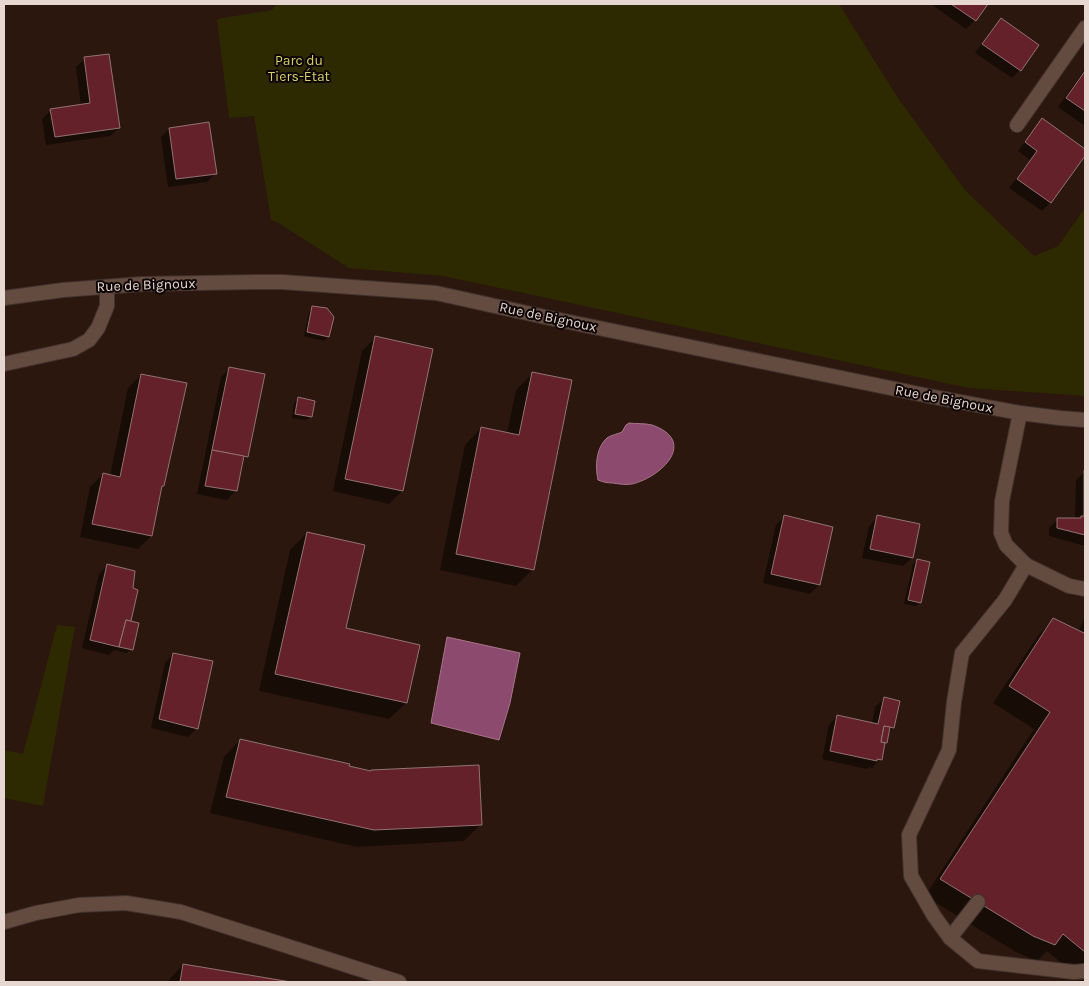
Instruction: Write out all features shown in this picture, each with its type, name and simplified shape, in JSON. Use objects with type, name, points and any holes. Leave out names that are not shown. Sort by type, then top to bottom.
[{"type":"street","points":[[1016,126],[1085,28]]},
{"type":"street","name":"Rue de Bignoux","points":[[4,298],[63,290],[142,284],[282,282],[436,293],[787,368],[1020,413],[1085,420]]},
{"type":"street","points":[[4,364],[74,349],[89,340],[98,328],[107,306],[107,287]]},
{"type":"street","points":[[1020,413],[1002,501],[1000,533],[1006,545],[1026,565],[1069,586],[1085,589]]},
{"type":"street","points":[[1026,565],[1005,600],[962,653],[949,750],[908,835],[911,876],[934,916],[950,938],[978,961],[1074,972],[1085,971]]},
{"type":"street","points":[[950,938],[978,902]]},
{"type":"street","points":[[4,922],[36,913],[79,905],[126,903],[181,912],[399,982]]},
{"type":"green space","name":"Parc du Tiers-État","points":[[276,4],[839,4],[898,98],[965,190],[1034,256],[1058,246],[1085,208],[1085,396],[969,388],[443,276],[349,268],[271,220],[254,116],[229,118],[217,19],[272,10]]},
{"type":"green space","points":[[57,625],[75,627],[43,806],[4,798],[4,750],[23,754]]},
{"type":"shaded area","points":[[629,423],[652,425],[666,432],[672,440],[674,449],[670,458],[654,474],[632,484],[609,483],[598,480],[597,463],[603,442],[610,436],[622,432]]},
{"type":"shaded area","points":[[447,637],[520,653],[510,703],[499,740],[431,723]]},
{"type":"building","points":[[951,4],[988,4],[976,21]]},
{"type":"building","points":[[1001,18],[1039,45],[1021,71],[982,44]]},
{"type":"building","points":[[109,54],[120,128],[55,137],[50,109],[90,103],[84,57]]},
{"type":"building","points":[[1085,71],[1085,111],[1066,98]]},
{"type":"building","points":[[1042,118],[1085,149],[1085,156],[1051,203],[1017,179],[1037,151],[1025,142]]},
{"type":"building","points":[[209,122],[217,174],[176,179],[169,128]]},
{"type":"building","points":[[312,306],[327,308],[334,317],[329,337],[307,332]]},
{"type":"building","points":[[375,336],[433,349],[403,491],[345,479]]},
{"type":"building","points":[[229,367],[265,374],[248,457],[212,450]]},
{"type":"building","points":[[532,372],[572,380],[534,570],[456,554],[481,427],[519,435]]},
{"type":"building","points":[[141,374],[187,383],[152,536],[92,524],[103,473],[120,477]]},
{"type":"building","points":[[298,397],[315,401],[312,417],[295,414]]},
{"type":"building","points":[[212,450],[244,456],[237,491],[205,486]]},
{"type":"building","points":[[1084,470],[1085,535],[1057,528],[1057,518],[1081,518],[1081,516],[1084,516]]},
{"type":"building","points":[[784,515],[833,527],[820,585],[771,574]]},
{"type":"building","points":[[877,515],[920,524],[913,558],[870,549]]},
{"type":"building","points":[[307,532],[365,545],[346,628],[420,645],[407,703],[275,674]]},
{"type":"building","points":[[917,559],[930,562],[921,603],[908,600]]},
{"type":"building","points":[[107,564],[135,571],[133,588],[138,590],[131,621],[126,620],[119,647],[90,640]]},
{"type":"building","points":[[1053,618],[1084,633],[1085,631],[1085,952],[1063,934],[1055,945],[1033,936],[940,879],[1050,712],[1009,686]]},
{"type":"building","points":[[126,620],[139,623],[133,650],[119,647]]},
{"type":"building","points":[[173,653],[213,661],[198,729],[159,719]]},
{"type":"building","points":[[884,697],[900,701],[894,728],[884,726],[881,742],[885,743],[882,760],[877,759],[877,761],[830,751],[837,715],[878,724]]},
{"type":"building","points":[[884,726],[890,727],[887,743],[881,742]]},
{"type":"building","points":[[240,739],[350,764],[349,766],[371,771],[479,765],[482,825],[374,830],[226,797]]},
{"type":"building","points":[[183,964],[291,982],[180,982]]}]
